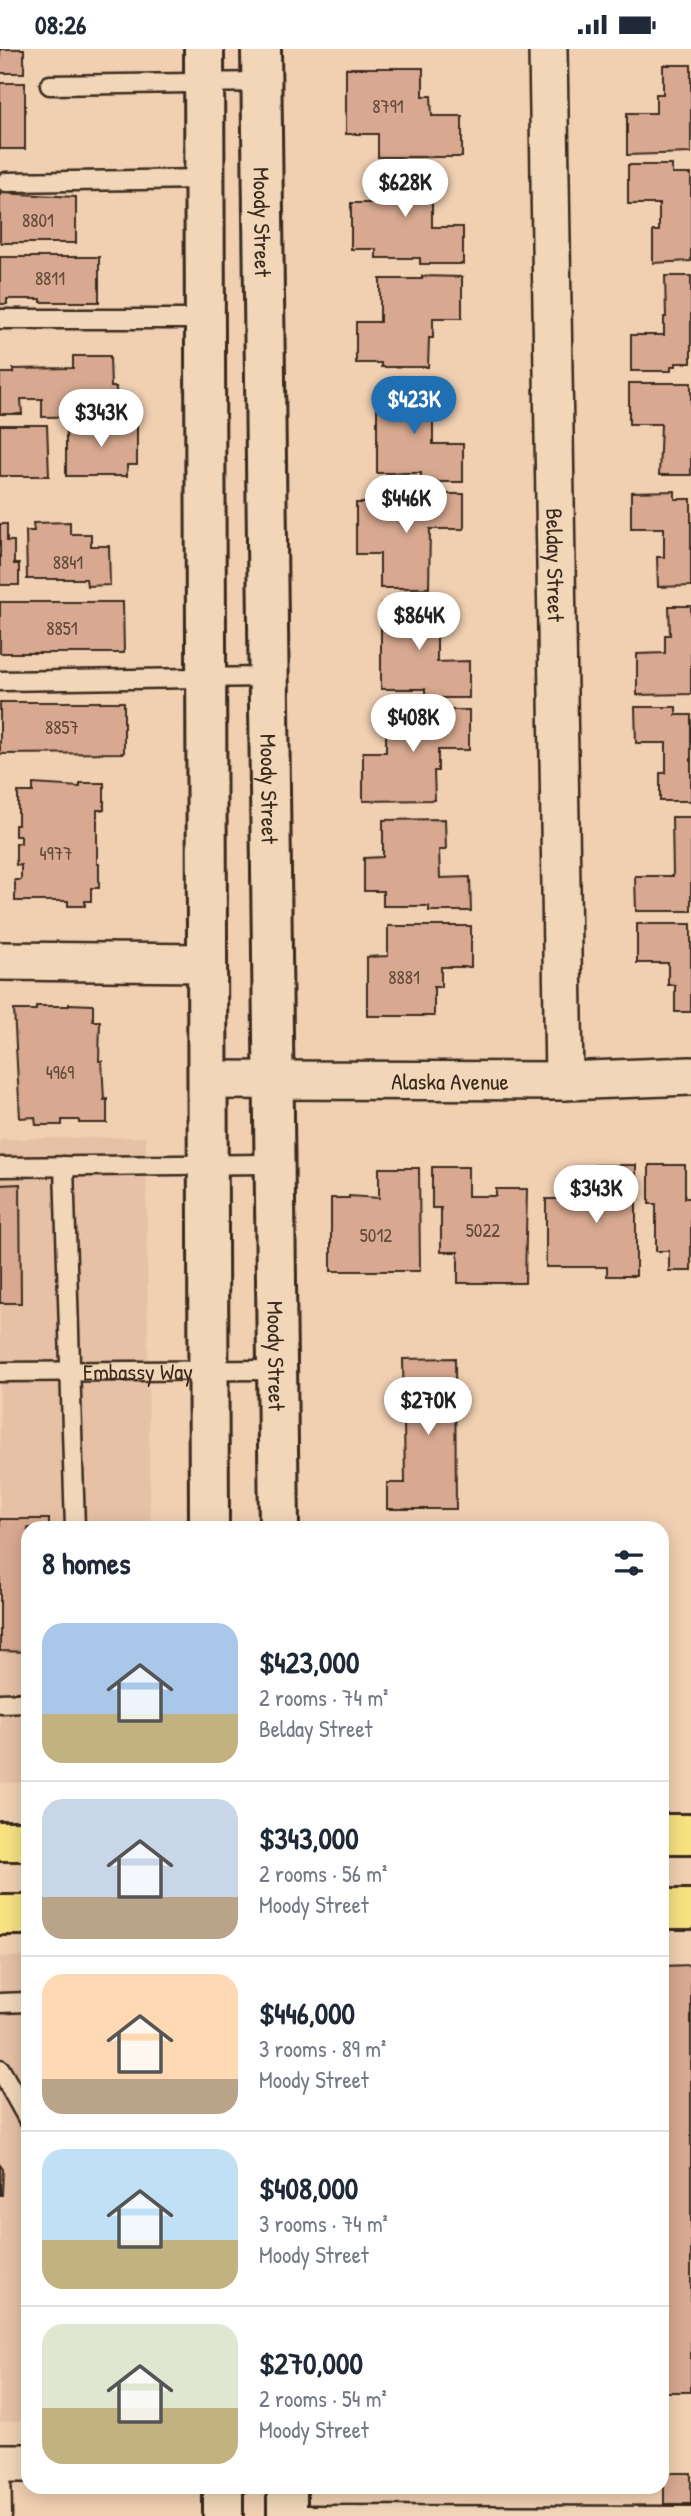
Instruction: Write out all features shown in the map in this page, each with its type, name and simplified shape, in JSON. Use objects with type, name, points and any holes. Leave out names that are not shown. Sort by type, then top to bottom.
[{"type":"main road","points":[[204,66],[209,1521]]},
{"type":"main road","name":"Moody Street","points":[[262,66],[279,1521]]},
{"type":"main road","points":[[669,1834],[691,1834]]},
{"type":"main road","points":[[0,1841],[21,1841]]},
{"type":"main road","points":[[669,1909],[691,1909]]},
{"type":"main road","points":[[0,1915],[21,1915]]},
{"type":"main road","points":[[223,2494],[223,2516]]},
{"type":"street","name":"Belday Street","points":[[548,49],[564,1081]]},
{"type":"street","points":[[0,961],[207,963]]},
{"type":"street","name":"Alaska Avenue","points":[[208,1080],[564,1081],[691,1076]]},
{"type":"lane","points":[[50,85],[204,66],[262,66]]},
{"type":"lane","points":[[6,182],[205,179]]},
{"type":"lane","points":[[0,319],[205,319]]},
{"type":"lane","points":[[0,681],[269,677]]},
{"type":"lane","points":[[0,1167],[274,1164]]},
{"type":"lane","points":[[64,1166],[75,1521]]},
{"type":"lane","name":"Embassy Way","points":[[0,1372],[277,1370]]},
{"type":"lane","points":[[0,1703],[21,1702]]},
{"type":"lane","points":[[0,2003],[21,2002]]},
{"type":"lane","points":[[0,2069],[21,2106]]},
{"type":"lane","points":[[2,2516],[10,2463]]},
{"type":"lane","points":[[287,2506],[691,2516]]},
{"type":"shaded area","points":[[146,1137],[150,1521],[21,1521],[21,1782],[0,1783],[0,1139]]},
{"type":"shaded area","points":[[21,1956],[21,2421],[0,2422],[0,1957]]},
{"type":"building","points":[[0,49],[24,49],[24,73],[0,73]]},
{"type":"building","points":[[663,65],[691,65],[691,153],[627,155],[627,113],[656,113],[656,94],[663,94]]},
{"type":"building","points":[[346,68],[423,68],[423,96],[431,96],[432,116],[462,116],[462,157],[378,157],[378,134],[346,134]]},
{"type":"building","points":[[0,83],[25,83],[25,149],[0,149]]},
{"type":"building","points":[[628,165],[672,165],[672,174],[691,174],[691,261],[653,263],[653,231],[659,231],[659,204],[628,204]]},
{"type":"building","points":[[375,168],[438,168],[438,199],[432,199],[432,227],[463,227],[463,264],[420,264],[420,258],[376,258],[376,249],[351,249],[351,203],[375,203]]},
{"type":"building","points":[[0,193],[76,197],[76,243],[0,243]]},
{"type":"building","points":[[0,257],[99,257],[99,302],[7,299],[7,304],[0,304]]},
{"type":"building","points":[[422,276],[462,277],[462,318],[433,318],[428,367],[381,367],[381,363],[356,363],[356,322],[380,322],[380,279],[422,279]]},
{"type":"building","points":[[665,276],[691,276],[691,363],[676,363],[676,366],[671,366],[671,371],[631,371],[631,335],[664,335]]},
{"type":"building","points":[[73,356],[110,356],[111,387],[116,387],[116,416],[42,417],[42,399],[21,399],[22,414],[0,414],[0,373],[13,373],[13,369],[73,368]]},
{"type":"building","points":[[629,383],[691,383],[691,475],[659,475],[661,424],[629,424]]},
{"type":"building","points":[[439,386],[439,416],[433,416],[433,444],[463,444],[463,482],[421,482],[421,473],[377,473],[377,388]]},
{"type":"building","points":[[66,424],[137,424],[137,465],[127,465],[127,476],[66,476]]},
{"type":"building","points":[[0,425],[47,425],[49,476],[0,476]]},
{"type":"building","points":[[675,491],[675,499],[691,499],[691,586],[658,587],[657,557],[664,557],[664,528],[631,528],[631,492]]},
{"type":"building","points":[[425,494],[464,494],[464,529],[430,529],[429,588],[380,588],[380,554],[356,554],[356,503],[425,500]]},
{"type":"building","points":[[70,522],[70,534],[91,534],[91,546],[109,546],[110,585],[87,586],[86,579],[27,579],[26,531],[34,531],[33,523]]},
{"type":"building","points":[[0,524],[7,524],[7,541],[14,541],[14,564],[19,564],[19,585],[0,585]]},
{"type":"building","points":[[0,602],[123,602],[124,653],[0,653]]},
{"type":"building","points":[[381,603],[443,603],[444,633],[437,633],[437,662],[469,661],[469,698],[425,698],[425,689],[381,689]]},
{"type":"building","points":[[669,606],[691,606],[691,694],[637,695],[637,654],[665,653],[665,635],[670,635]]},
{"type":"building","points":[[0,702],[124,702],[124,753],[0,754]]},
{"type":"building","points":[[635,707],[676,707],[676,715],[691,715],[691,801],[660,801],[660,773],[666,773],[666,743],[636,743]]},
{"type":"building","points":[[386,710],[469,710],[469,750],[438,750],[438,771],[434,771],[435,800],[363,801],[363,752],[386,752]]},
{"type":"building","points":[[80,783],[104,783],[104,810],[97,810],[99,888],[91,888],[91,901],[85,901],[85,906],[68,906],[68,901],[15,901],[15,880],[21,880],[21,865],[16,865],[16,843],[21,843],[21,836],[15,836],[15,825],[18,825],[18,792],[33,792],[33,784],[80,787]]},
{"type":"building","points":[[672,817],[691,817],[691,911],[636,911],[635,876],[673,876]]},
{"type":"building","points":[[445,819],[446,850],[439,850],[440,878],[470,877],[471,911],[429,911],[429,906],[383,906],[383,891],[364,891],[364,858],[383,857],[383,820]]},
{"type":"building","points":[[637,924],[691,924],[691,1012],[675,1012],[675,985],[668,985],[668,963],[637,963]]},
{"type":"building","points":[[388,926],[471,926],[471,967],[441,967],[441,987],[434,987],[434,1016],[367,1016],[367,957],[388,956]]},
{"type":"building","points":[[93,1005],[93,1021],[100,1021],[99,1061],[102,1061],[104,1100],[107,1099],[107,1123],[62,1120],[62,1125],[36,1125],[35,1117],[20,1118],[14,1010],[36,1010],[36,1006]]},
{"type":"building","points":[[595,1165],[636,1165],[636,1276],[607,1276],[607,1267],[546,1267],[546,1199],[574,1199],[574,1195],[595,1195]]},
{"type":"building","points":[[649,1165],[685,1165],[685,1198],[691,1198],[691,1271],[669,1271],[669,1251],[656,1251],[656,1204],[649,1204]]},
{"type":"building","points":[[432,1167],[468,1167],[468,1196],[496,1196],[496,1189],[527,1189],[525,1283],[458,1283],[458,1252],[441,1252],[441,1208],[432,1208]]},
{"type":"building","points":[[379,1168],[419,1168],[420,1271],[331,1271],[331,1198],[379,1198]]},
{"type":"building","points":[[20,1184],[21,1303],[0,1303],[0,1185]]},
{"type":"building","points":[[455,1358],[456,1509],[387,1509],[387,1483],[405,1483],[403,1359]]},
{"type":"building","points":[[0,1519],[49,1519],[21,1521],[21,1652],[0,1651]]},
{"type":"building","points":[[691,1965],[691,2392],[669,2392],[669,1966]]},
{"type":"building","points":[[0,2165],[3,2169],[2,2195],[0,2195]]},
{"type":"building","points":[[669,2473],[691,2473],[691,2504],[664,2504],[664,2494],[669,2494]]}]
